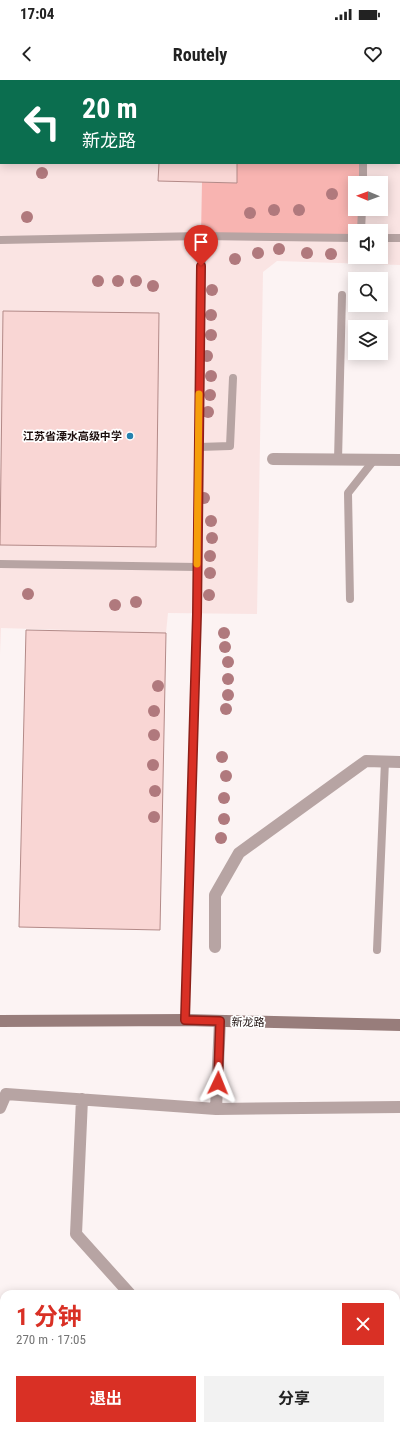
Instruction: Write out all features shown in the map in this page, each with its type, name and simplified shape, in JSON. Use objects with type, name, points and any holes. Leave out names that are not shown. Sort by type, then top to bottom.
[{"type":"street","points":[[273,459],[400,460]]},
{"type":"street","points":[[215,947],[215,895],[239,853],[366,761],[400,762]]},
{"type":"street","name":"新龙路","points":[[0,1020],[185,1020],[400,1025]]},
{"type":"street","points":[[216,1108],[220,1021]]},
{"type":"street","points":[[0,1108],[6,1094],[216,1108],[400,1107]]},
{"type":"street","points":[[82,1099],[76,1234],[126,1290]]},
{"type":"lane","points":[[362,176],[363,164]]},
{"type":"lane","points":[[0,240],[202,236],[348,238]]},
{"type":"lane","points":[[185,1020],[197,567],[202,236]]},
{"type":"lane","points":[[388,238],[400,238]]},
{"type":"lane","points":[[338,460],[342,296]]},
{"type":"lane","points":[[199,447],[230,446],[232,378]]},
{"type":"lane","points":[[350,599],[348,493],[374,460]]},
{"type":"lane","points":[[0,564],[197,567]]},
{"type":"lane","points":[[377,950],[385,761]]},
{"type":"shaded area","name":"江苏省溧水高级中学","points":[[0,164],[400,164],[400,265],[369,264],[388,264],[388,224],[348,224],[348,263],[277,261],[263,272],[257,614],[168,613],[166,633],[1,628],[0,655]]},
{"type":"shaded area","points":[[237,164],[360,164],[360,176],[348,176],[348,216],[359,216],[359,224],[348,224],[348,238],[201,236],[202,182],[236,183]]},
{"type":"building","points":[[159,164],[237,164],[237,183],[158,181]]},
{"type":"building","points":[[3,311],[159,313],[156,547],[0,545]]},
{"type":"building","points":[[26,630],[166,633],[160,930],[19,927]]},
{"type":"slow traffic","points":[[197,564],[199,394]]},
{"type":"place","name":"江苏省溧水高级中学","points":[[130,436]]},
{"type":"route","points":[[201,266],[197,614],[185,1020],[220,1021],[218,1083]]}]
